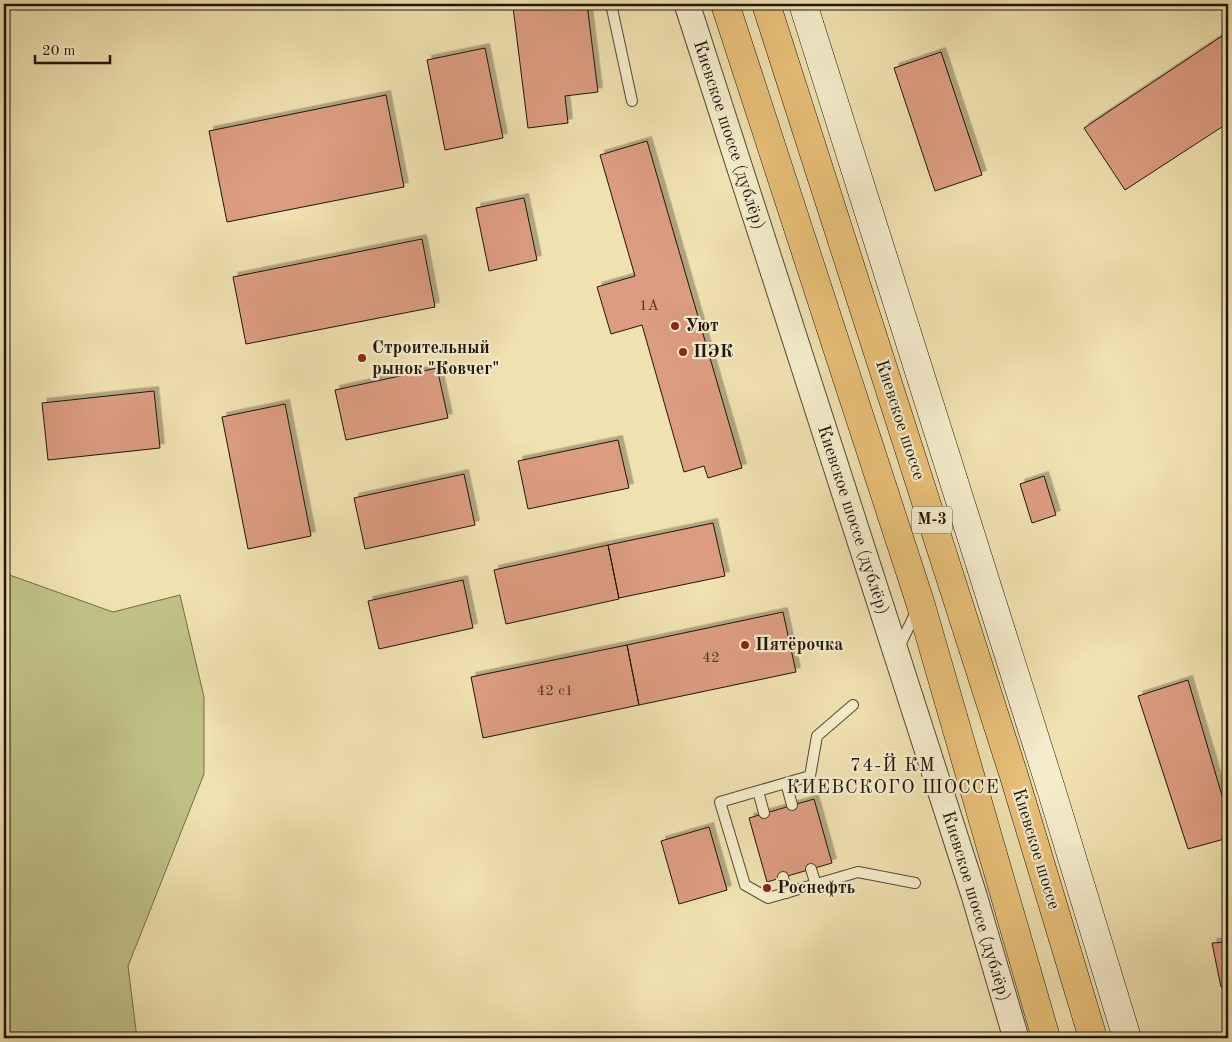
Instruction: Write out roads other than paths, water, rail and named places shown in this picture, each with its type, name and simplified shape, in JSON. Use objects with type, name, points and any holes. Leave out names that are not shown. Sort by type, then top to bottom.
[{"type":"highway","name":"М-3","points":[[725,4],[920,602],[1046,1038]]},
{"type":"highway","name":"Киевское шоссе","points":[[766,4],[1014,776],[1093,1038]]},
{"type":"main road","points":[[804,4],[1052,792],[1127,1038]]},
{"type":"street","name":"Киевское шоссе (дублёр)","points":[[687,4],[974,895],[1016,1038]]},
{"type":"lane","points":[[612,4],[632,101]]},
{"type":"lane","points":[[896,654],[920,602]]},
{"type":"lane","points":[[853,705],[817,736],[810,776],[720,802],[744,885],[768,898],[858,872],[915,884]]},
{"type":"lane","points":[[786,783],[792,805]]},
{"type":"lane","points":[[758,791],[764,813]]},
{"type":"lane","points":[[811,869],[816,885]]},
{"type":"lane","points":[[783,877],[787,893]]},
{"type":"place","name":"Уют","points":[[675,326]]},
{"type":"place","name":"ПЭК","points":[[683,352]]},
{"type":"place","name":"Строительный рынок \"Ковчег\"","points":[[362,358]]},
{"type":"place","name":"Пятёрочка","points":[[745,645]]},
{"type":"place","name":"Роснефть","points":[[767,888]]},
{"type":"district","name":"74-Й КМ КИЕВСКОГО ШОССЕ","points":[[893,777]]}]
